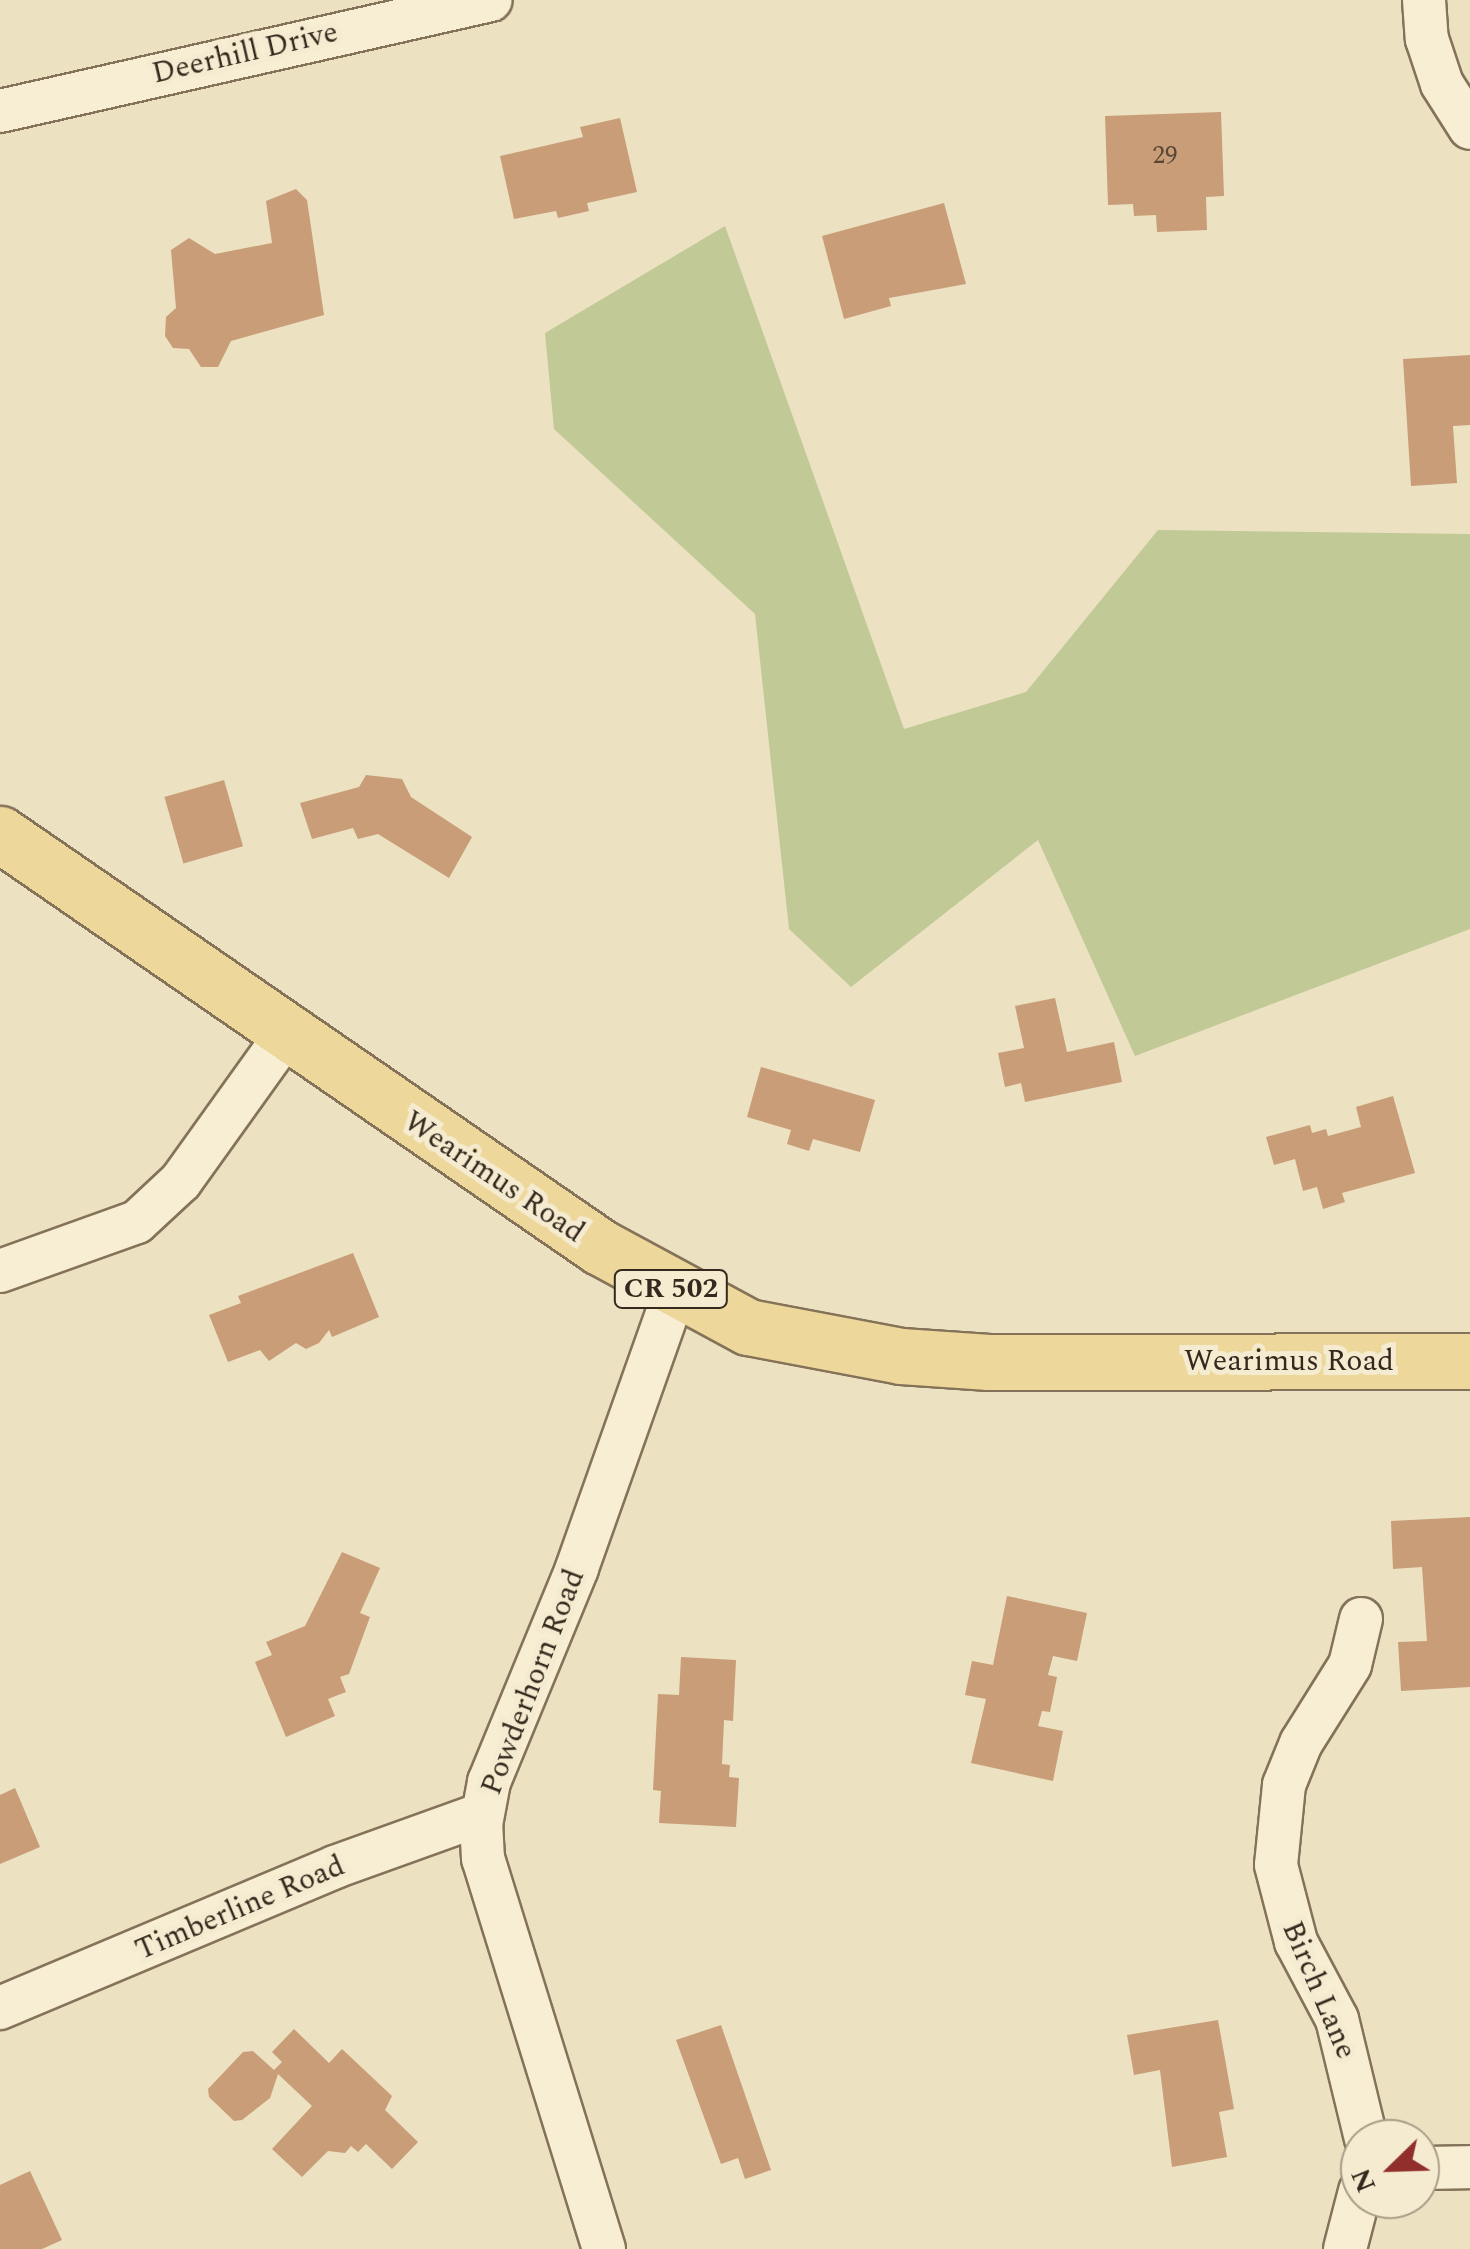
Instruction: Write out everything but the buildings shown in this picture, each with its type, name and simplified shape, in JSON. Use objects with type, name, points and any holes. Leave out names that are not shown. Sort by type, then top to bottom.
[{"type":"main road","name":"Wearimus Road","points":[[0,834],[285,1036],[675,1292],[748,1327],[901,1356],[1470,1361]]},
{"type":"street","name":"Deerhill Drive","points":[[0,111],[491,0]]},
{"type":"street","points":[[1424,0],[1428,39],[1442,84],[1470,128]]},
{"type":"street","points":[[0,1272],[137,1222],[181,1181],[285,1036]]},
{"type":"street","name":"Powderhorn Road","points":[[604,2249],[483,1859],[482,1814],[675,1292]]},
{"type":"street","name":"Birch Lane","points":[[1361,1620],[1350,1664],[1301,1743],[1284,1785],[1276,1864],[1296,1942],[1337,2019],[1361,2119]]},
{"type":"street","name":"Timberline Road","points":[[0,2008],[334,1867],[482,1814]]},
{"type":"street","points":[[1440,2168],[1470,2167]]},
{"type":"street","points":[[1345,2249],[1353,2219]]},
{"type":"green space","points":[[725,226],[904,729],[1026,692],[1158,530],[1470,534],[1470,929],[1135,1056],[1038,840],[851,987],[789,929],[755,614],[554,429],[545,333]]}]
